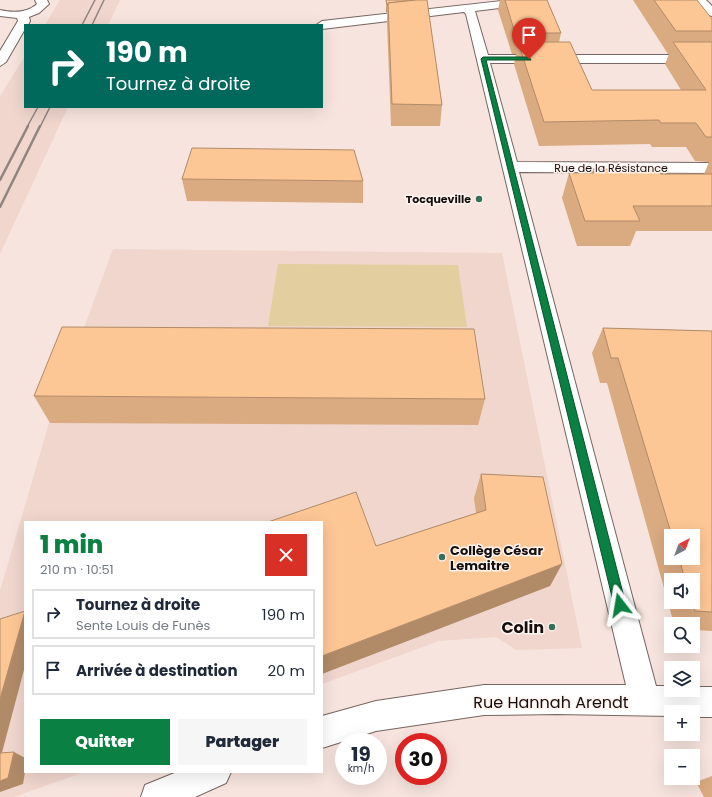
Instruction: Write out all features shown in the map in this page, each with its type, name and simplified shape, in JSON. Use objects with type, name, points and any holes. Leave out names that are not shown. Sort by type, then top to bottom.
[{"type":"street","points":[[0,7],[22,14],[41,7],[43,4],[41,0]]},
{"type":"street","points":[[323,25],[540,0]]},
{"type":"street","points":[[700,0],[712,13]]},
{"type":"street","points":[[468,8],[472,14],[645,702]]},
{"type":"street","points":[[0,62],[24,21],[22,14]]},
{"type":"street","points":[[483,59],[712,59]]},
{"type":"street","name":"Rue de la Résistance","points":[[511,167],[712,168]]},
{"type":"street","name":"Rue Hannah Arendt","points":[[323,732],[376,716],[484,700],[557,699],[645,702],[712,702]]},
{"type":"street","points":[[157,797],[213,773]]},
{"type":"shaded area","points":[[60,0],[120,0],[108,24],[46,24]]},
{"type":"shaded area","points":[[24,58],[24,108],[68,108],[0,254],[0,96]]},
{"type":"shaded area","name":"Collège César Lemaitre","points":[[113,249],[502,253],[582,648],[516,650],[496,637],[439,641],[323,684],[323,521],[24,521],[24,773],[81,773],[14,797],[0,797],[0,591],[49,423]]},
{"type":"shaded area","points":[[278,264],[458,265],[467,327],[268,326]]},
{"type":"building","points":[[386,0],[416,0],[388,3],[387,5]]},
{"type":"building","points":[[427,0],[442,105],[392,104],[388,3]]},
{"type":"building","points":[[505,0],[547,0],[561,33],[515,33]]},
{"type":"building","points":[[654,0],[697,0],[712,19],[712,31],[676,31]]},
{"type":"building","points":[[518,42],[570,42],[592,90],[706,90],[673,42],[712,42],[712,137],[706,137],[696,123],[661,123],[659,120],[544,122]]},
{"type":"building","points":[[192,148],[354,150],[363,181],[182,179]]},
{"type":"building","points":[[592,169],[658,170],[661,174],[712,174],[712,206],[633,206],[640,221],[585,221],[569,173],[594,173]]},
{"type":"building","points":[[62,327],[474,329],[485,399],[34,396]]},
{"type":"building","points":[[603,328],[712,331],[712,612],[695,611],[694,609],[700,609],[700,573],[683,573],[681,565],[700,565],[700,529],[670,529],[618,358],[611,358]]},
{"type":"building","points":[[481,474],[543,477],[562,564],[323,656],[323,521],[271,521],[356,492],[376,546],[486,510]]},
{"type":"building","points":[[24,611],[0,699],[0,619]]},
{"type":"building","points":[[14,752],[8,778],[0,781],[0,753]]},
{"type":"railway","points":[[83,24],[95,0]]},
{"type":"railway","points":[[92,24],[104,0]]},
{"type":"railway","points":[[27,127],[37,108]]},
{"type":"railway","points":[[40,127],[50,108]]},
{"type":"railway","points":[[0,180],[28,126]]},
{"type":"railway","points":[[0,207],[40,126]]},
{"type":"place","name":"Tocqueville","points":[[479,199]]},
{"type":"place","name":"Collège César Lemaitre","points":[[442,557]]},
{"type":"place","name":"Colin","points":[[552,627]]},
{"type":"route","points":[[529,59],[483,59],[620,605]]}]
